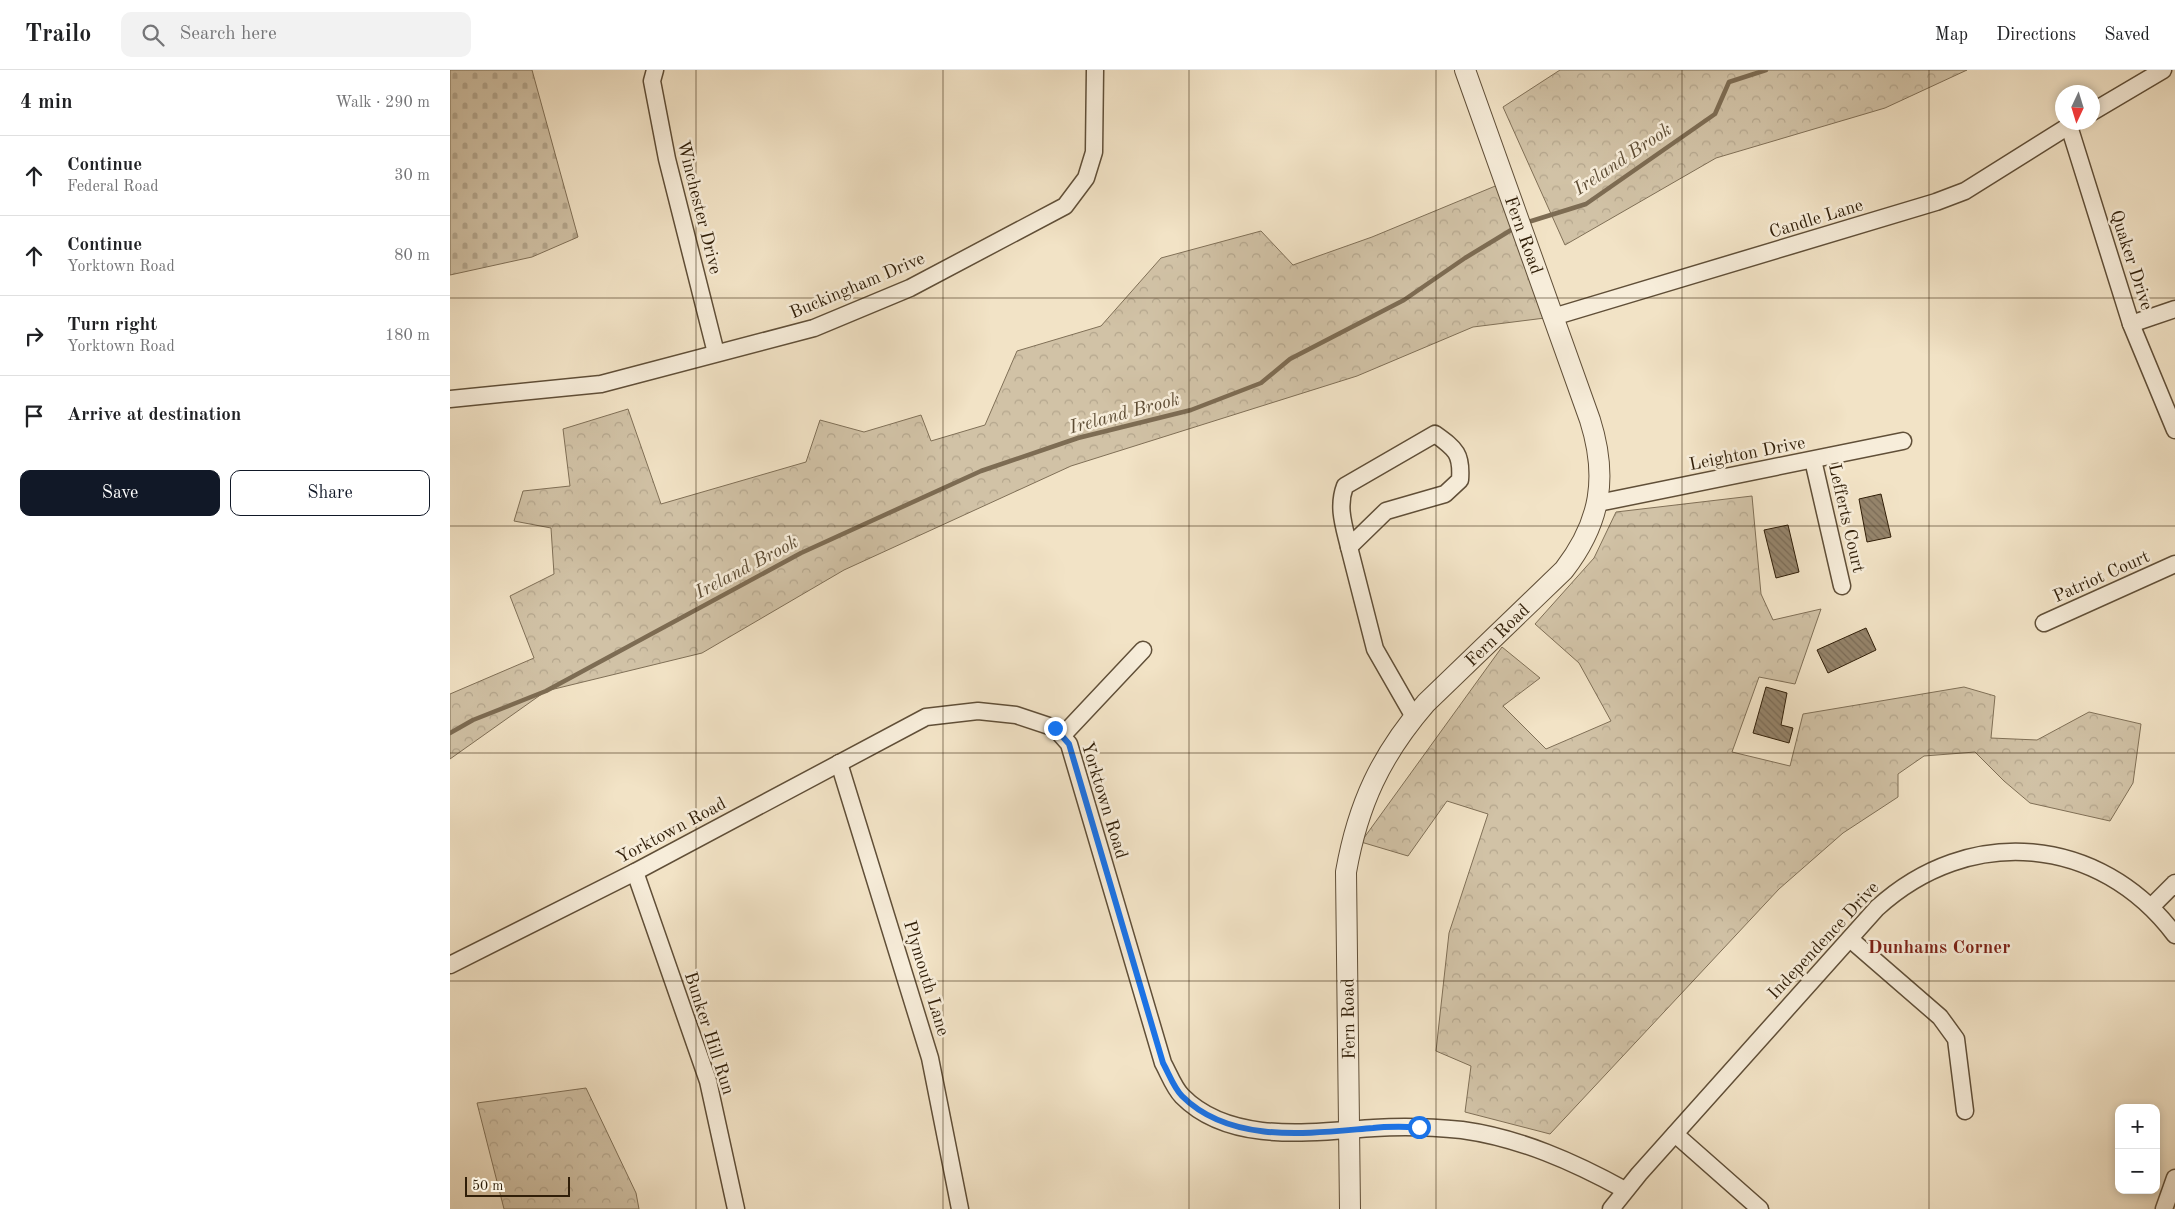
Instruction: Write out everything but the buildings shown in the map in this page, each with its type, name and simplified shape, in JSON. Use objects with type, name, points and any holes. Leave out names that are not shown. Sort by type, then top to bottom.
[{"type":"street","name":"Winchester Drive","points":[[655,70],[652,81],[667,158],[716,353]]},
{"type":"street","name":"Buckingham Drive","points":[[450,399],[601,384],[814,328],[910,288],[1065,206],[1086,178],[1094,152],[1095,70]]},
{"type":"street","name":"Fern Road","points":[[1350,1209],[1346,872],[1351,841],[1360,810],[1388,753],[1414,717],[1426,703],[1564,570],[1582,545],[1589,531],[1598,502],[1600,472],[1597,442],[1465,70]]},
{"type":"street","points":[[2100,107],[2164,70]]},
{"type":"street","name":"Candle Lane","points":[[1553,318],[1936,202],[1965,191],[2062,130]]},
{"type":"street","name":"Quaker Drive","points":[[2074,130],[2131,324],[2175,430]]},
{"type":"street","points":[[2131,324],[2175,308]]},
{"type":"street","points":[[1350,547],[1386,510],[1445,494],[1460,480],[1461,462],[1450,446],[1435,434],[1345,486],[1341,497],[1341,514],[1375,649],[1414,717]]},
{"type":"street","name":"Leighton Drive","points":[[1598,502],[1903,441]]},
{"type":"street","name":"Lefferts Court","points":[[1812,460],[1842,586]]},
{"type":"street","name":"Patriot Court","points":[[2044,624],[2175,564]]},
{"type":"street","points":[[1063,735],[1143,650]]},
{"type":"street","name":"Yorktown Road","points":[[450,964],[635,872],[926,717],[978,711],[1016,715],[1055,728],[1069,744],[1163,1063],[1180,1095],[1194,1107],[1222,1121],[1248,1129],[1274,1133],[1419,1127],[1463,1131],[1506,1139],[1547,1152],[1625,1190]]},
{"type":"street","name":"Plymouth Lane","points":[[839,763],[930,1058],[960,1209]]},
{"type":"street","name":"Independence Drive","points":[[1612,1209],[1625,1190],[1674,1134],[1877,908],[1908,883],[1944,864],[1983,854],[2024,851],[2064,857],[2102,872],[2137,894],[2175,935]]},
{"type":"street","name":"Bunker Hill Run","points":[[635,872],[708,1081],[736,1209]]},
{"type":"street","points":[[2151,907],[2175,883]]},
{"type":"street","points":[[1850,939],[1940,1017],[1956,1039],[1965,1111]]},
{"type":"street","points":[[1674,1134],[1760,1209]]},
{"type":"street","points":[[2164,1209],[2175,1178]]},
{"type":"green space","points":[[450,70],[532,70],[578,237],[532,257],[450,275]]},
{"type":"green space","points":[[1560,70],[1967,70],[1885,108],[1716,158],[1565,245],[1503,107]]},
{"type":"green space","points":[[1505,182],[1553,317],[1473,327],[1357,376],[1071,466],[844,570],[702,653],[546,691],[450,759],[450,694],[534,658],[510,596],[554,574],[551,528],[514,521],[523,491],[570,486],[563,429],[628,409],[661,504],[806,462],[820,420],[864,432],[921,415],[931,441],[985,425],[1017,351],[1101,326],[1161,258],[1261,231],[1293,265],[1372,237]]},
{"type":"green space","points":[[1752,496],[1761,594],[1773,620],[1821,609],[1795,684],[1759,677],[1732,752],[1790,766],[1803,714],[1964,687],[1995,696],[1991,738],[2037,740],[2089,712],[2141,724],[2133,783],[2110,821],[2030,803],[2004,781],[1975,752],[1924,756],[1898,774],[1898,797],[1843,833],[1779,889],[1550,1134],[1465,1112],[1471,1066],[1436,1051],[1449,933],[1488,814],[1447,801],[1408,856],[1361,842],[1502,647],[1540,678],[1503,706],[1546,749],[1611,721],[1579,663],[1535,624],[1594,558],[1616,512]]},
{"type":"green space","points":[[586,1088],[636,1193],[639,1209],[504,1209],[477,1103]]},
{"type":"waterway","name":"Ireland Brook","points":[[1525,223],[1586,204],[1715,114],[1729,82],[1766,70]]},
{"type":"waterway","name":"Ireland Brook","points":[[450,733],[473,720],[546,691],[801,553],[981,471],[1078,438],[1191,410],[1261,383],[1290,359],[1404,300],[1465,258],[1516,227]]},
{"type":"district","name":"Dunhams Corner","points":[[1939,946]]},
{"type":"route","points":[[1055,728],[1069,744],[1163,1063],[1180,1095],[1194,1107],[1222,1121],[1248,1129],[1274,1133],[1419,1127]]}]
